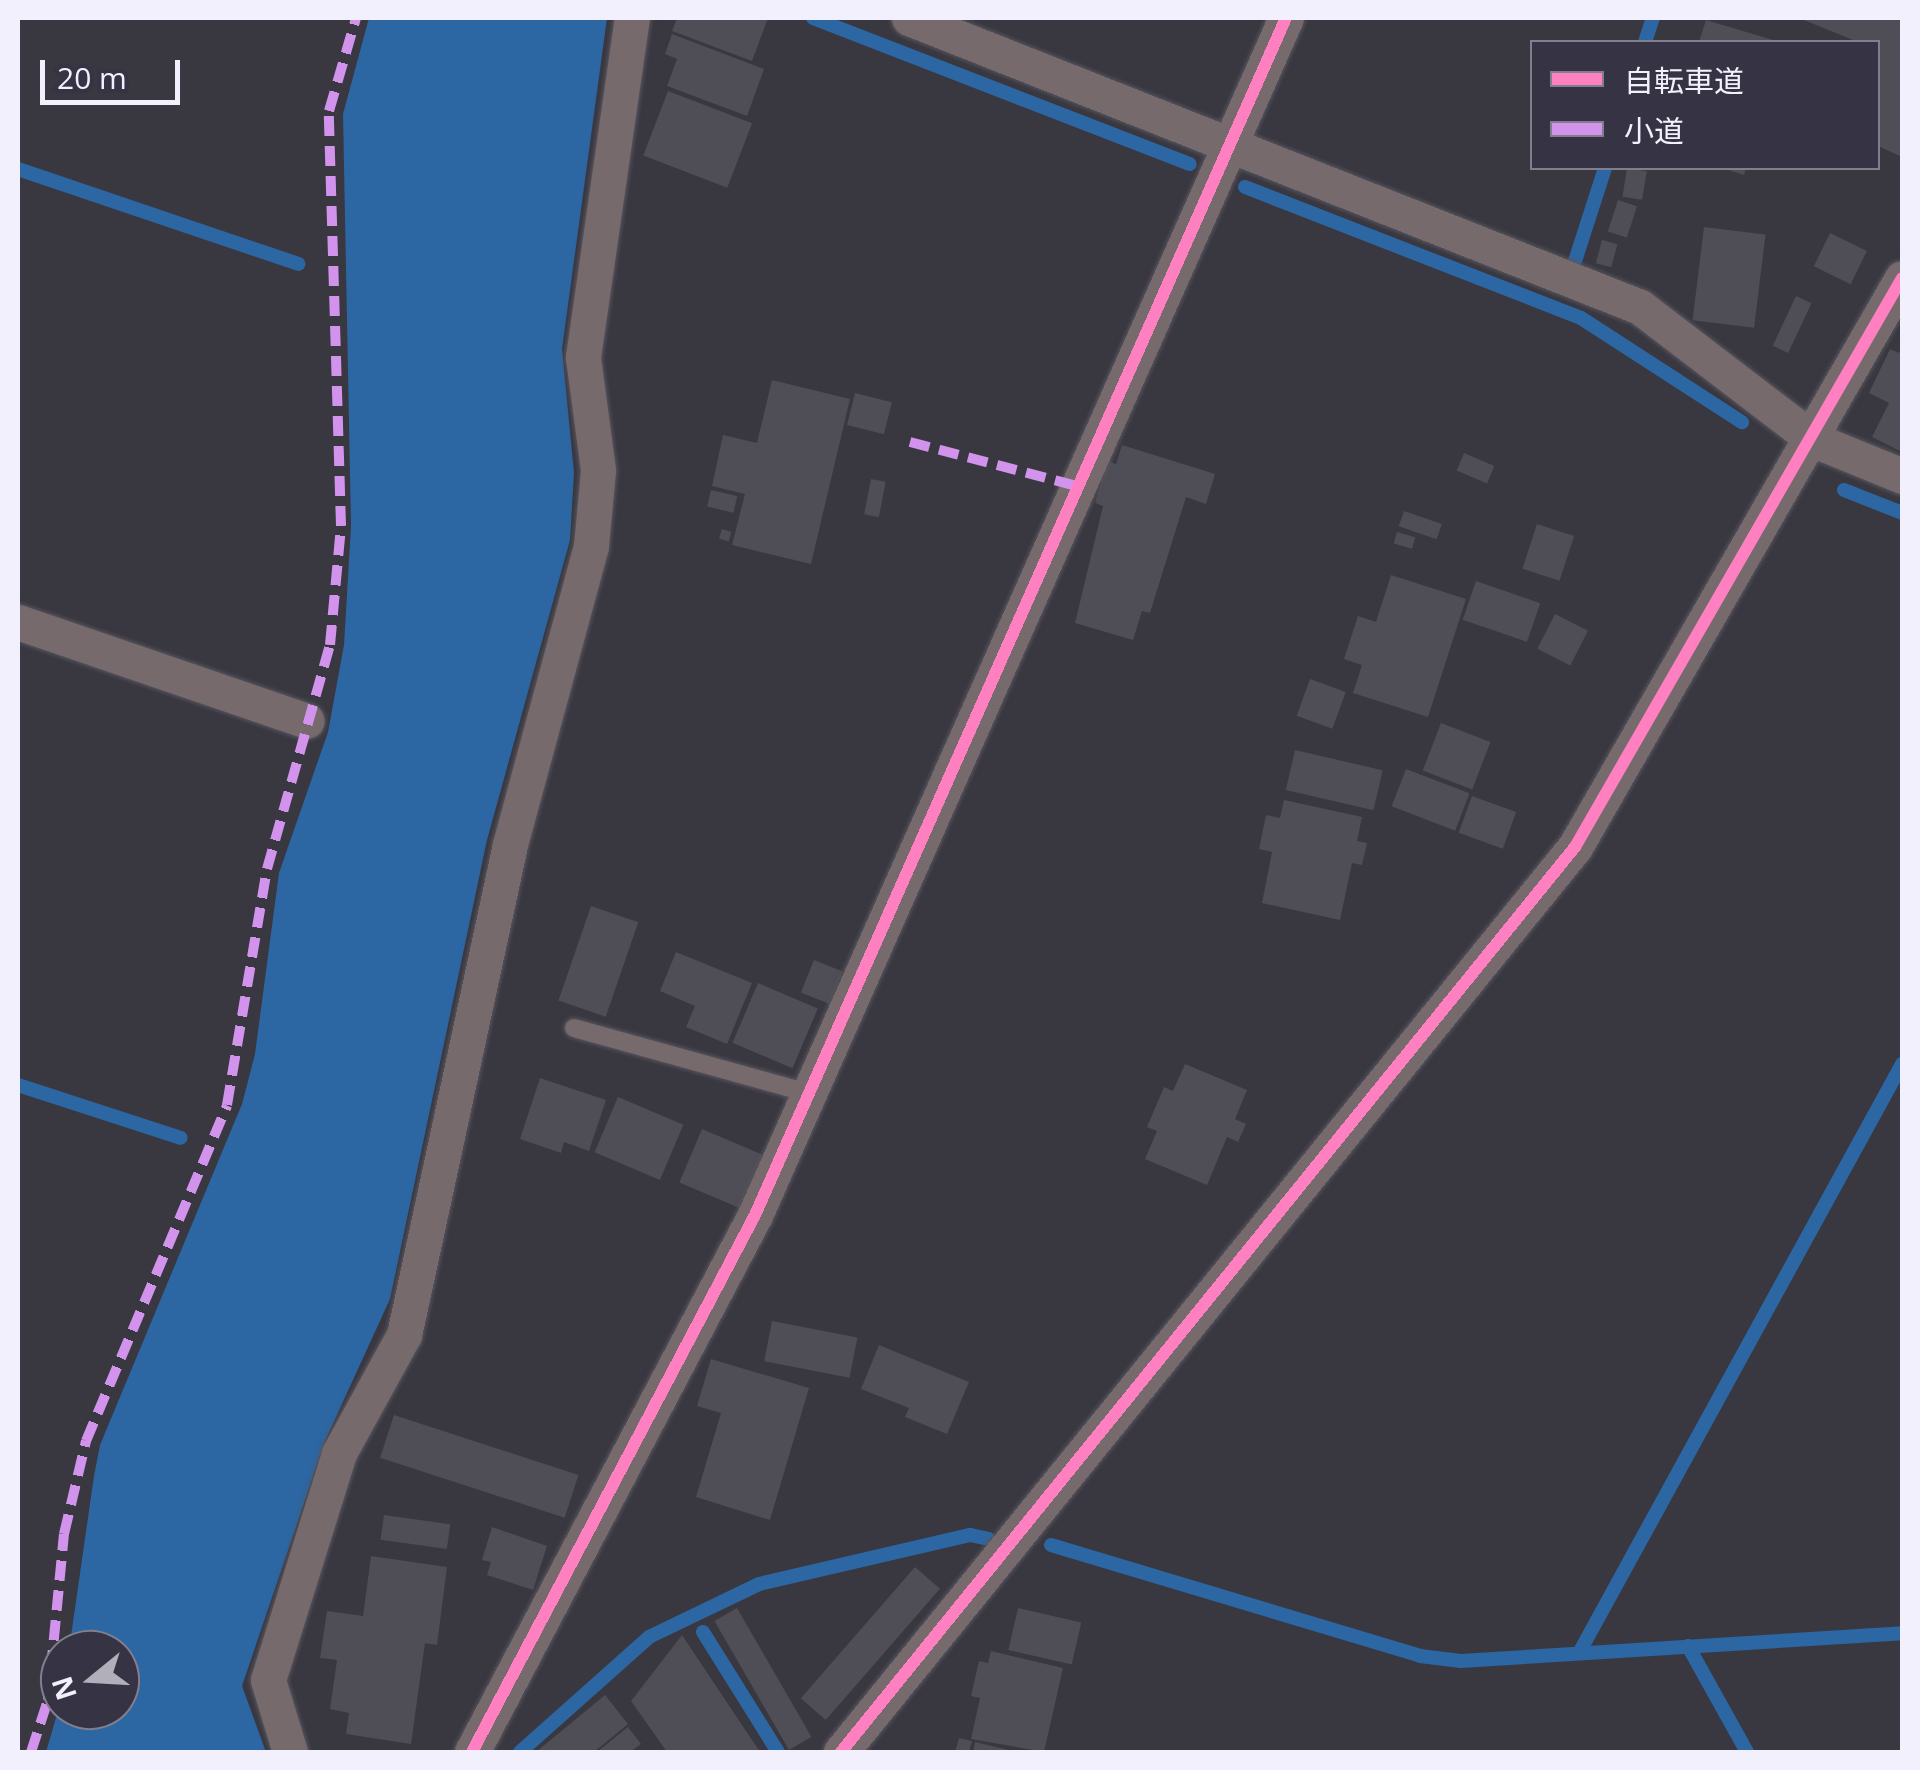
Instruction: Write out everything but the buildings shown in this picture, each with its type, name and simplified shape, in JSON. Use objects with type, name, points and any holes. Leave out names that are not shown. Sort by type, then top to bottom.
[{"type":"street","points":[[290,1752],[268,1680],[339,1453],[408,1319],[509,848],[591,546],[598,470],[583,357],[632,18]]},
{"type":"street","points":[[909,18],[1640,307],[1814,440],[1902,476]]},
{"type":"street","points":[[472,1752],[754,1215],[1286,18]]},
{"type":"street","points":[[842,1752],[1575,847],[1814,440],[1902,278]]},
{"type":"street","points":[[18,622],[307,721]]},
{"type":"lane","points":[[574,1028],[809,1093]]},
{"type":"water","points":[[369,18],[607,18],[562,349],[574,473],[570,540],[487,840],[390,1299],[325,1441],[242,1686],[266,1752],[46,1752],[52,1730],[140,1730],[140,1630],[72,1630],[94,1476],[100,1445],[242,1104],[255,1054],[279,873],[328,732],[344,645],[351,526],[343,114]]},
{"type":"waterway","points":[[813,18],[1190,164]]},
{"type":"waterway","points":[[1646,40],[1653,18]]},
{"type":"waterway","points":[[18,169],[298,264]]},
{"type":"waterway","points":[[1575,261],[1604,170]]},
{"type":"waterway","points":[[1245,187],[1581,318],[1742,422]]},
{"type":"waterway","points":[[1844,490],[1902,513]]},
{"type":"waterway","points":[[1579,1653],[1902,1064]]},
{"type":"waterway","points":[[18,1085],[181,1138]]},
{"type":"waterway","points":[[520,1752],[649,1637],[759,1584],[970,1535],[989,1539]]},
{"type":"waterway","points":[[1051,1545],[1420,1656],[1461,1661],[1902,1633]]},
{"type":"waterway","points":[[703,1632],[778,1752]]},
{"type":"waterway","points":[[1688,1646],[1747,1752]]},
{"type":"marked path","points":[[31,1752],[48,1700],[64,1534],[86,1441],[227,1105],[267,869],[330,645],[341,526],[329,111],[356,18]]},
{"type":"marked path","points":[[910,442],[1076,486]]},
{"type":"cycle path","points":[[472,1752],[755,1215],[1286,18]]},
{"type":"cycle path","points":[[841,1752],[1575,847],[1902,278]]}]
